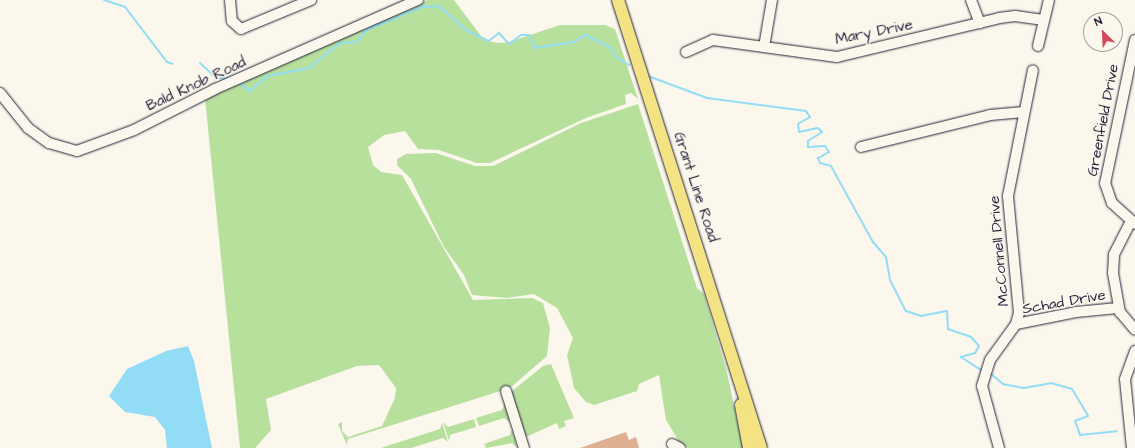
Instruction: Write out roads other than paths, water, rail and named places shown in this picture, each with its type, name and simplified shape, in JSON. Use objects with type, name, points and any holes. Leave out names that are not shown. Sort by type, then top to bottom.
[{"type":"main road","name":"Grant Line Road","points":[[618,0],[739,386],[761,448]]},
{"type":"main road","name":"Grant Line Road","points":[[739,386],[749,448]]},
{"type":"street","points":[[230,0],[234,26],[240,29],[311,0]]},
{"type":"street","name":"Bald Knob Road","points":[[0,94],[28,128],[49,143],[77,151],[134,130],[215,90],[418,0]]},
{"type":"street","points":[[764,47],[772,0]]},
{"type":"street","points":[[972,0],[980,23]]},
{"type":"street","points":[[1038,46],[1049,0]]},
{"type":"street","name":"Mary Drive","points":[[686,52],[713,40],[843,56],[1015,16],[1044,20]]},
{"type":"street","name":"Greenfield Drive","points":[[1118,308],[1113,261],[1133,223],[1112,203],[1105,183],[1135,40]]},
{"type":"street","name":"McConnell Drive","points":[[999,448],[983,399],[983,380],[993,353],[1016,324],[1019,299],[1008,196],[1033,70]]},
{"type":"street","points":[[861,147],[990,115],[1024,112]]},
{"type":"street","points":[[1118,308],[1135,330]]},
{"type":"street","name":"Schad Drive","points":[[1016,324],[1076,312],[1118,308]]},
{"type":"street","points":[[1132,448],[1125,379],[1135,350]]},
{"type":"street","points":[[506,391],[524,448]]},
{"type":"water","points":[[188,346],[194,361],[212,448],[167,448],[165,430],[155,417],[125,412],[109,396],[127,369],[166,351]]},
{"type":"waterway","points":[[104,0],[125,7],[167,62],[173,64]]},
{"type":"waterway","points":[[240,84],[250,91],[267,76],[309,68],[340,43],[356,42],[367,30],[421,7],[439,6],[466,30],[489,41],[499,33],[509,44],[521,35],[529,35],[535,48],[574,42],[585,35],[610,47],[617,58],[629,65]]},
{"type":"waterway","points":[[200,63],[216,78],[230,78]]},
{"type":"waterway","points":[[648,76],[707,98],[806,111],[810,117],[798,124],[799,132],[818,128],[822,132],[808,141],[808,147],[825,146],[829,152],[818,158],[820,163],[831,166],[873,242],[886,257],[890,280],[906,311],[921,316],[947,311],[948,329],[971,337],[979,346],[975,353],[961,357],[981,370]]},
{"type":"waterway","points":[[990,373],[1003,384],[1024,388],[1051,383],[1072,389],[1088,416],[1075,421],[1080,435],[1117,431]]}]
